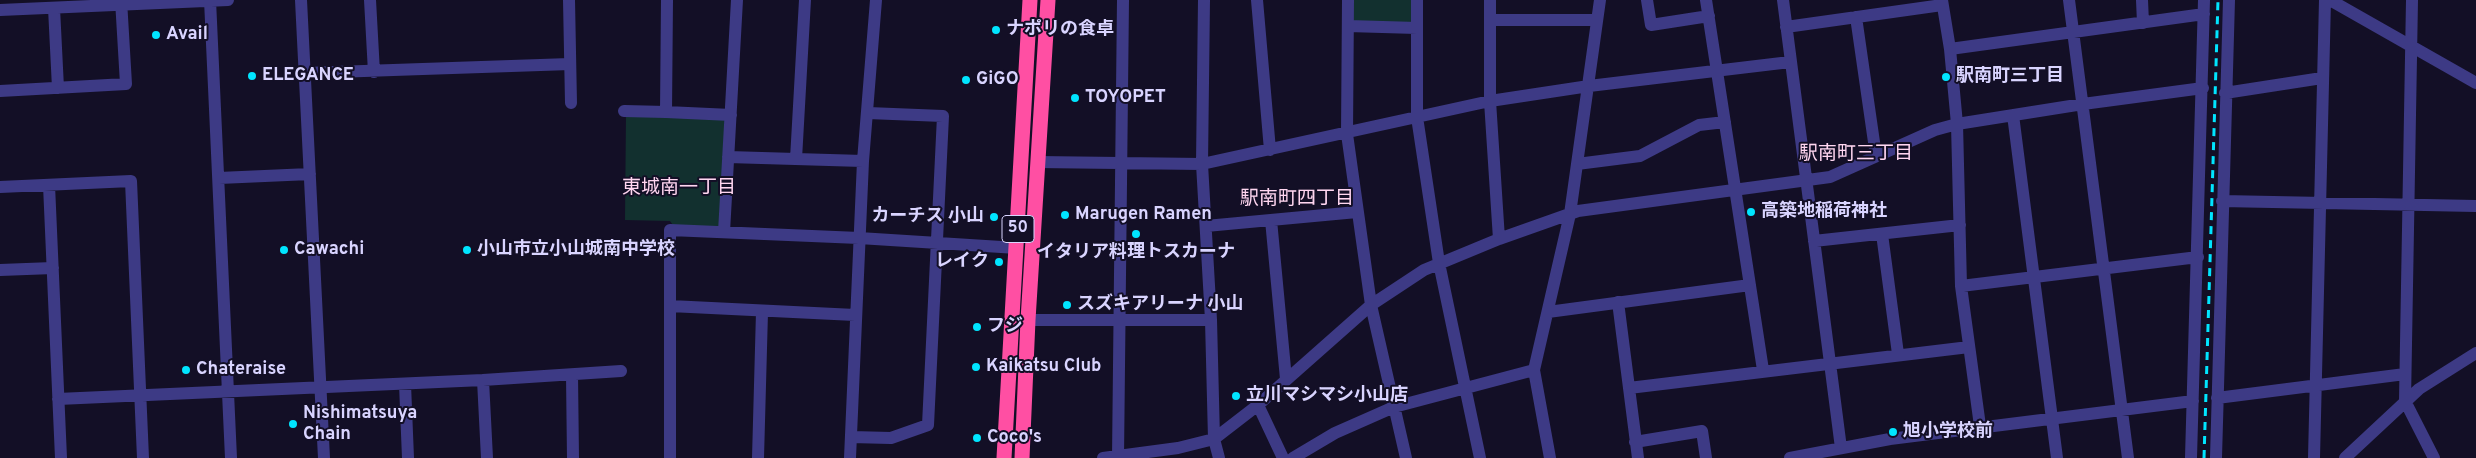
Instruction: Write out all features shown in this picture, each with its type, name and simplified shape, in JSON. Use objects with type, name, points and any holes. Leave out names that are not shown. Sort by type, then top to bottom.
[{"type":"highway","name":"50","points":[[1004,458],[1030,0]]},
{"type":"highway","name":"50","points":[[1022,458],[1028,320],[1048,0]]},
{"type":"street","points":[[210,0],[231,458]]},
{"type":"street","points":[[0,10],[32,4],[54,8],[121,3],[228,0]]},
{"type":"street","points":[[301,0],[324,458]]},
{"type":"street","points":[[370,0],[374,72]]},
{"type":"street","points":[[569,0],[571,103]]},
{"type":"street","points":[[666,112],[667,0]]},
{"type":"street","points":[[724,232],[737,0]]},
{"type":"street","points":[[796,159],[805,0]]},
{"type":"street","points":[[850,458],[863,161],[876,0]]},
{"type":"street","points":[[1118,457],[1123,0]]},
{"type":"street","points":[[1204,0],[1202,164],[1211,320],[1214,439],[1219,458]]},
{"type":"street","points":[[1257,0],[1270,150]]},
{"type":"street","points":[[1348,0],[1347,134],[1371,306],[1406,458]]},
{"type":"street","points":[[1418,0],[1417,117],[1439,263],[1480,458]]},
{"type":"street","points":[[1490,0],[1490,101],[1499,239]]},
{"type":"street","points":[[1550,458],[1534,370],[1570,214],[1600,0]]},
{"type":"street","points":[[1647,0],[1651,25],[1709,16]]},
{"type":"street","points":[[1706,0],[1763,370]]},
{"type":"street","points":[[1783,0],[1828,362],[1841,448]]},
{"type":"street","points":[[2069,0],[2128,458]]},
{"type":"street","points":[[2142,0],[2143,22]]},
{"type":"street","points":[[2191,458],[2204,0]]},
{"type":"street","points":[[2216,458],[2229,0]]},
{"type":"street","points":[[2314,458],[2325,0]]},
{"type":"street","points":[[2330,0],[2476,83]]},
{"type":"street","points":[[2412,0],[2405,401],[2434,458]]},
{"type":"street","points":[[0,77],[0,91],[126,84],[121,3]]},
{"type":"street","points":[[1786,27],[1942,3],[1950,48],[1957,124],[1962,286],[1980,426]]},
{"type":"street","points":[[54,8],[58,88]]},
{"type":"street","points":[[1950,48],[2204,14]]},
{"type":"street","points":[[1856,17],[1876,156]]},
{"type":"street","points":[[1490,20],[1597,20]]},
{"type":"street","points":[[1348,26],[1417,28]]},
{"type":"street","points":[[1037,162],[1202,164],[1347,134],[1490,101],[1589,86],[1790,62]]},
{"type":"street","points":[[305,73],[570,64]]},
{"type":"street","points":[[2225,93],[2322,78]]},
{"type":"street","points":[[1103,458],[1178,448],[1214,439],[1258,405],[1286,378],[1371,306],[1424,270],[1499,239],[1570,214],[1586,210],[1830,177],[1935,130],[1957,124],[2083,104],[2203,88]]},
{"type":"street","points":[[624,111],[731,115]]},
{"type":"street","points":[[851,436],[891,438],[928,425],[943,116],[868,113]]},
{"type":"street","points":[[2014,115],[2057,458]]},
{"type":"street","points":[[1577,164],[1640,156],[1699,125],[1724,122]]},
{"type":"street","points":[[728,157],[863,161]]},
{"type":"street","points":[[219,178],[310,174]]},
{"type":"street","points":[[0,187],[131,181],[143,458]]},
{"type":"street","points":[[49,184],[61,458]]},
{"type":"street","points":[[2222,202],[2476,206]]},
{"type":"street","points":[[1206,226],[1357,212]]},
{"type":"street","points":[[1271,220],[1286,378]]},
{"type":"street","points":[[1814,241],[1960,225]]},
{"type":"street","points":[[670,458],[670,230],[859,238],[1017,248]]},
{"type":"street","points":[[1882,234],[1898,354]]},
{"type":"street","points":[[1962,286],[2198,257]]},
{"type":"street","points":[[0,270],[53,268]]},
{"type":"street","points":[[1548,312],[1750,285]]},
{"type":"street","points":[[1618,302],[1638,458]]},
{"type":"street","points":[[670,306],[762,312],[855,315]]},
{"type":"street","points":[[758,458],[762,312]]},
{"type":"street","points":[[1028,320],[1120,318],[1211,320]]},
{"type":"street","points":[[1628,388],[1828,362],[1969,347]]},
{"type":"street","points":[[2345,458],[2419,389],[2476,353]]},
{"type":"street","points":[[1293,458],[1335,433],[1394,407],[1534,370]]},
{"type":"street","points":[[58,399],[405,384],[622,371]]},
{"type":"street","points":[[2217,398],[2405,374]]},
{"type":"street","points":[[572,375],[573,458]]},
{"type":"street","points":[[483,380],[487,458]]},
{"type":"street","points":[[405,384],[408,458]]},
{"type":"street","points":[[1790,458],[1980,426],[1991,427],[2052,420],[2193,401]]},
{"type":"street","points":[[1258,405],[1284,458]]},
{"type":"street","points":[[1636,442],[1702,431],[1706,458]]},
{"type":"green space","points":[[1350,0],[1416,0],[1416,26],[1350,25]]},
{"type":"green space","points":[[626,116],[725,119],[719,227],[673,225],[670,221],[625,220]]},
{"type":"railway","points":[[2204,458],[2218,0]]},
{"type":"place","name":"ナポリの食卓","points":[[996,30]]},
{"type":"place","name":"Avail","points":[[156,35]]},
{"type":"place","name":"ELEGANCE","points":[[252,76]]},
{"type":"place","name":"駅南町三丁目","points":[[1946,77]]},
{"type":"place","name":"GiGO","points":[[966,80]]},
{"type":"place","name":"TOYOPET","points":[[1075,98]]},
{"type":"place","name":"高築地稲荷神社","points":[[1751,212]]},
{"type":"place","name":"Marugen Ramen","points":[[1065,215]]},
{"type":"place","name":"カーチス 小山","points":[[994,217]]},
{"type":"place","name":"イタリア料理トスカーナ","points":[[1136,234]]},
{"type":"place","name":"Cawachi","points":[[284,250]]},
{"type":"place","name":"小山市立小山城南中学校","points":[[467,250]]},
{"type":"place","name":"レイク","points":[[999,262]]},
{"type":"place","name":"スズキアリーナ 小山","points":[[1067,305]]},
{"type":"place","name":"フジ","points":[[977,327]]},
{"type":"place","name":"Kaikatsu Club","points":[[976,367]]},
{"type":"place","name":"Chateraise","points":[[186,370]]},
{"type":"place","name":"立川マシマシ小山店","points":[[1236,396]]},
{"type":"place","name":"Nishimatsuya Chain","points":[[293,424]]},
{"type":"place","name":"旭小学校前","points":[[1893,432]]},
{"type":"place","name":"Coco's","points":[[977,438]]},
{"type":"district","name":"駅南町三丁目","points":[[1856,155]]},
{"type":"district","name":"東城南一丁目","points":[[679,189]]},
{"type":"district","name":"駅南町四丁目","points":[[1297,200]]}]
